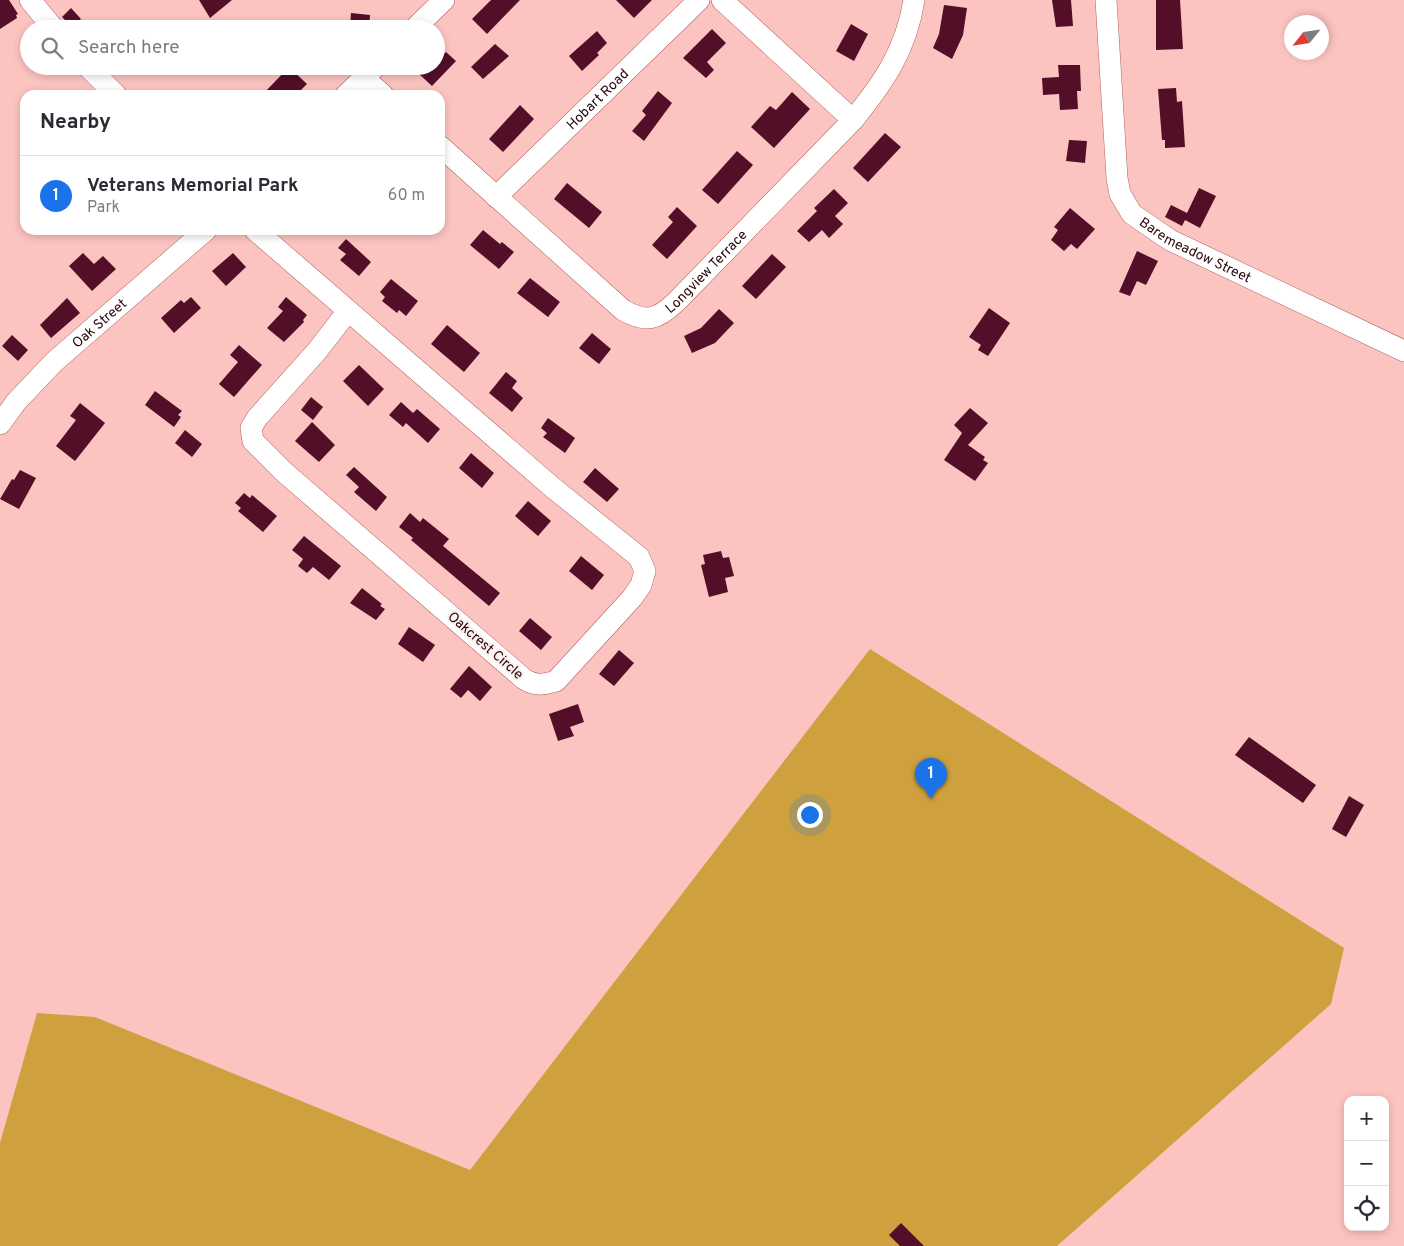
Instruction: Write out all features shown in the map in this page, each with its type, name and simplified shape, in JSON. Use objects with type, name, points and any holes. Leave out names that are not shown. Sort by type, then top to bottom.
[{"type":"street","points":[[30,0],[47,20]]},
{"type":"street","name":"Hobart Road","points":[[496,197],[699,0]]},
{"type":"street","points":[[722,0],[853,120]]},
{"type":"street","name":"Longview Terrace","points":[[445,151],[622,310],[635,317],[649,318],[664,314],[853,120],[877,91],[894,65],[904,39],[914,0]]},
{"type":"street","name":"Baremeadow Street","points":[[1106,0],[1117,178],[1120,194],[1132,214],[1170,240],[1404,351]]},
{"type":"street","points":[[421,20],[433,3]]},
{"type":"street","points":[[97,75],[111,90]]},
{"type":"street","points":[[351,90],[367,75]]},
{"type":"street","points":[[372,75],[380,90]]},
{"type":"street","name":"Oak Street","points":[[0,424],[16,402],[54,362],[200,235]]},
{"type":"street","name":"Oakcrest Circle","points":[[261,235],[552,487],[639,557],[645,571],[641,585],[627,604],[556,681],[543,685],[532,684],[524,678],[284,472],[253,441],[251,428],[258,418],[316,352],[348,311]]},
{"type":"shaded area","points":[[870,649],[1344,948],[1331,1004],[1057,1246],[0,1246],[0,1143],[37,1013],[95,1017],[470,1170]]},
{"type":"building","points":[[0,0],[9,0],[18,14],[16,15],[17,18],[0,29]]},
{"type":"building","points":[[199,0],[232,0],[210,18]]},
{"type":"building","points":[[491,0],[520,0],[487,34],[472,19]]},
{"type":"building","points":[[616,0],[652,0],[634,18]]},
{"type":"building","points":[[1052,0],[1071,0],[1073,26],[1056,27]]},
{"type":"building","points":[[1156,0],[1180,0],[1183,49],[1156,50]]},
{"type":"building","points":[[944,5],[967,8],[963,35],[952,59],[933,48],[939,34]]},
{"type":"building","points":[[71,8],[81,19],[65,20],[62,17]]},
{"type":"building","points":[[351,13],[370,15],[370,20],[351,20]]},
{"type":"building","points":[[851,24],[868,34],[854,61],[836,51]]},
{"type":"building","points":[[712,29],[726,43],[707,62],[714,70],[706,78],[683,58]]},
{"type":"building","points":[[597,31],[607,43],[597,53],[599,55],[582,71],[569,56]]},
{"type":"building","points":[[495,44],[509,56],[483,79],[471,67]]},
{"type":"building","points":[[445,53],[456,61],[445,72]]},
{"type":"building","points":[[1058,65],[1080,65],[1081,91],[1077,91],[1078,109],[1060,110],[1059,94],[1043,95],[1042,78],[1059,77]]},
{"type":"building","points":[[281,75],[297,75],[307,84],[301,90],[267,90]]},
{"type":"building","points":[[420,75],[443,75],[432,86]]},
{"type":"building","points":[[1176,88],[1177,102],[1182,101],[1185,147],[1165,148],[1165,140],[1162,140],[1158,89]]},
{"type":"building","points":[[658,91],[672,103],[644,141],[632,131],[646,115],[642,111]]},
{"type":"building","points":[[792,92],[810,109],[774,148],[751,127],[770,106],[776,110]]},
{"type":"building","points":[[520,105],[534,119],[503,152],[489,139]]},
{"type":"building","points":[[885,133],[901,147],[868,182],[853,168]]},
{"type":"building","points":[[1069,140],[1087,141],[1085,163],[1066,161]]},
{"type":"building","points":[[737,151],[753,165],[718,204],[702,190]]},
{"type":"building","points":[[567,183],[602,212],[589,228],[554,199]]},
{"type":"building","points":[[1199,188],[1216,196],[1200,228],[1185,220],[1182,226],[1165,217],[1171,205],[1187,213]]},
{"type":"building","points":[[834,189],[848,203],[835,216],[843,224],[829,238],[822,230],[809,242],[797,231],[817,211],[814,208]]},
{"type":"building","points":[[677,207],[697,226],[667,259],[652,245],[673,222],[668,217]]},
{"type":"building","points":[[1070,208],[1095,229],[1077,249],[1071,244],[1064,251],[1051,240],[1058,230],[1054,227]]},
{"type":"building","points":[[483,230],[500,244],[502,242],[514,252],[499,269],[470,245]]},
{"type":"building","points":[[346,239],[371,262],[359,276],[340,260],[346,254],[338,248]]},
{"type":"building","points":[[1137,251],[1158,261],[1146,285],[1137,281],[1130,296],[1119,292]]},
{"type":"building","points":[[83,253],[94,264],[103,256],[116,269],[92,291],[69,266]]},
{"type":"building","points":[[233,253],[246,267],[226,286],[212,271]]},
{"type":"building","points":[[772,254],[786,267],[756,299],[742,286]]},
{"type":"building","points":[[530,278],[560,302],[548,317],[517,293]]},
{"type":"building","points":[[391,279],[418,301],[406,316],[399,310],[397,313],[382,301],[385,297],[380,292]]},
{"type":"building","points":[[191,297],[201,308],[174,333],[161,318],[181,300],[184,303]]},
{"type":"building","points":[[286,297],[307,315],[303,320],[304,322],[284,342],[267,328],[283,311],[278,307]]},
{"type":"building","points":[[67,298],[80,313],[51,338],[40,325]]},
{"type":"building","points":[[989,308],[1010,323],[988,356],[978,350],[981,345],[969,337]]},
{"type":"building","points":[[719,309],[734,323],[715,343],[692,353],[684,336],[701,328]]},
{"type":"building","points":[[447,325],[480,353],[464,372],[431,344]]},
{"type":"building","points":[[592,333],[611,349],[599,364],[579,348]]},
{"type":"building","points":[[12,335],[28,350],[18,361],[2,346]]},
{"type":"building","points":[[239,345],[262,365],[234,397],[219,384],[238,362],[230,355]]},
{"type":"building","points":[[359,365],[384,389],[368,406],[343,381]]},
{"type":"building","points":[[506,372],[517,381],[512,388],[523,398],[512,412],[489,393]]},
{"type":"building","points":[[155,391],[182,411],[178,415],[181,417],[174,427],[145,405]]},
{"type":"building","points":[[311,397],[323,407],[313,420],[301,410]]},
{"type":"building","points":[[401,402],[413,413],[417,409],[440,429],[428,443],[406,423],[403,427],[389,415]]},
{"type":"building","points":[[80,403],[105,423],[75,461],[56,446],[76,420],[70,416]]},
{"type":"building","points":[[970,408],[988,423],[968,445],[985,457],[983,460],[988,463],[975,481],[944,460],[962,433],[954,425]]},
{"type":"building","points":[[548,418],[575,438],[565,453],[543,437],[547,433],[541,428]]},
{"type":"building","points":[[312,422],[335,445],[319,462],[295,441]]},
{"type":"building","points":[[185,430],[202,444],[192,457],[175,443]]},
{"type":"building","points":[[471,453],[494,473],[482,488],[459,468]]},
{"type":"building","points":[[354,467],[387,497],[376,511],[354,492],[359,487],[346,475]]},
{"type":"building","points":[[595,468],[619,489],[607,502],[583,482]]},
{"type":"building","points":[[20,470],[36,478],[19,509],[0,499]]},
{"type":"building","points":[[244,493],[250,498],[252,495],[277,516],[263,532],[238,511],[241,508],[235,503]]},
{"type":"building","points":[[528,501],[551,521],[538,536],[515,516]]},
{"type":"building","points":[[410,513],[420,522],[423,518],[449,539],[443,546],[500,593],[489,606],[411,540],[413,538],[399,527]]},
{"type":"building","points":[[304,536],[341,566],[329,580],[313,567],[307,573],[298,566],[303,559],[292,550]]},
{"type":"building","points":[[721,551],[723,558],[729,557],[734,576],[725,578],[728,592],[709,597],[701,565],[705,564],[703,555]]},
{"type":"building","points":[[581,556],[604,575],[592,590],[569,571]]},
{"type":"building","points":[[362,588],[382,604],[380,606],[385,609],[376,620],[350,603]]},
{"type":"building","points":[[530,618],[552,637],[541,650],[519,631]]},
{"type":"building","points":[[409,627],[435,645],[423,662],[398,644]]},
{"type":"building","points":[[619,650],[634,663],[614,686],[599,674]]},
{"type":"building","points":[[469,666],[492,687],[480,701],[468,690],[461,698],[450,689]]},
{"type":"building","points":[[578,704],[584,722],[570,727],[574,736],[558,741],[549,714]]},
{"type":"building","points":[[1249,737],[1316,785],[1303,803],[1235,755]]},
{"type":"building","points":[[1349,796],[1364,805],[1346,837],[1332,829]]},
{"type":"building","points":[[901,1223],[924,1246],[900,1246],[889,1235]]},
{"type":"place","name":"Veterans Memorial Park","points":[[931,799]]}]
